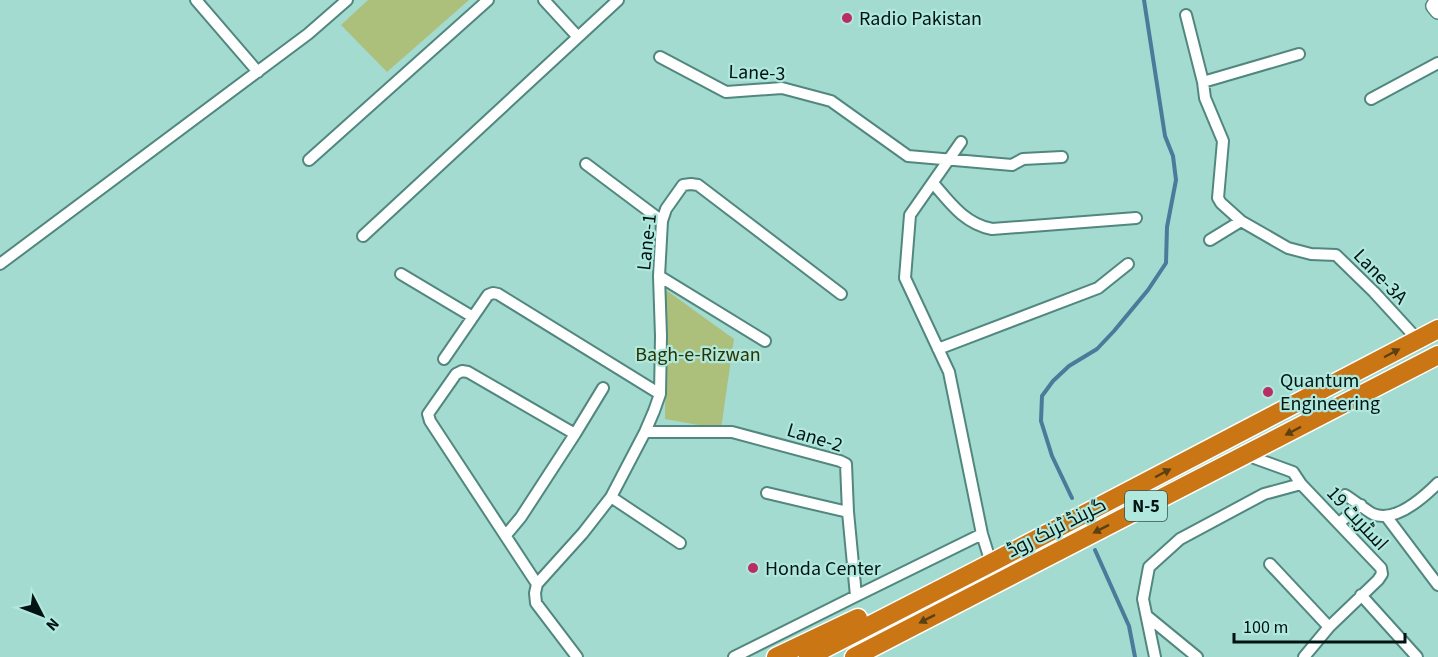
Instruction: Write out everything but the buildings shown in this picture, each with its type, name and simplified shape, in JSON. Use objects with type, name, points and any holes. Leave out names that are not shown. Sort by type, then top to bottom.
[{"type":"highway","name":"گرینڈ ٹرنک روڈ","points":[[808,657],[1438,329]]},
{"type":"highway","name":"گرینڈ ٹرنک روڈ","points":[[854,657],[1435,359]]},
{"type":"highway","name":"گرینڈ ٹرنک روڈ","points":[[776,657],[857,619],[944,587]]},
{"type":"street","points":[[196,0],[258,72]]},
{"type":"street","points":[[0,264],[308,34],[347,0]]},
{"type":"street","points":[[309,160],[488,0]]},
{"type":"street","points":[[544,0],[578,37]]},
{"type":"street","points":[[363,236],[618,0]]},
{"type":"street","points":[[1438,0],[1434,6],[1438,11]]},
{"type":"street","points":[[1186,15],[1203,82],[1299,54]]},
{"type":"street","name":"Lane-3","points":[[660,57],[726,92],[782,88],[831,101],[908,156],[1012,165],[1023,159],[1062,157]]},
{"type":"street","points":[[1371,99],[1438,63]]},
{"type":"street","name":"Lane-3A","points":[[1203,82],[1205,98],[1223,141],[1218,198],[1221,203],[1241,221],[1288,248],[1311,254],[1336,255],[1418,340]]},
{"type":"street","points":[[962,142],[910,215],[904,278],[949,372],[982,534],[991,563]]},
{"type":"street","points":[[586,165],[662,221]]},
{"type":"street","points":[[933,183],[967,219],[980,227],[992,229],[1136,218]]},
{"type":"street","name":"Lane-1","points":[[537,584],[583,533],[611,497],[645,432],[660,394],[659,276],[662,221],[666,209],[683,186],[698,185],[841,294]]},
{"type":"street","points":[[1210,240],[1241,221]]},
{"type":"street","points":[[938,349],[1098,288],[1128,264]]},
{"type":"street","points":[[401,274],[473,317]]},
{"type":"street","points":[[659,276],[765,341]]},
{"type":"street","points":[[444,359],[488,295],[493,293],[660,394]]},
{"type":"street","points":[[575,434],[468,372],[462,371],[456,374],[428,414],[430,421],[537,584],[536,603],[577,657]]},
{"type":"street","points":[[506,535],[521,517],[603,388]]},
{"type":"street","name":"Lane-2","points":[[645,432],[732,432],[846,464],[856,596]]},
{"type":"street","name":"اسٹریٹ 19","points":[[1246,455],[1293,472],[1300,484],[1381,568],[1382,574],[1378,580],[1329,627],[1304,657]]},
{"type":"street","points":[[1345,495],[1371,514],[1386,516],[1402,511],[1424,497],[1438,483]]},
{"type":"street","points":[[1155,657],[1143,599],[1149,567],[1179,539],[1264,494],[1300,484]]},
{"type":"street","points":[[767,493],[848,512]]},
{"type":"street","points":[[611,497],[680,543]]},
{"type":"street","points":[[1339,523],[1361,505]]},
{"type":"street","points":[[1386,516],[1438,585]]},
{"type":"street","points":[[734,657],[982,534]]},
{"type":"street","points":[[1270,564],[1329,627]]},
{"type":"street","points":[[1361,595],[1417,657]]},
{"type":"street","points":[[1147,615],[1197,657]]},
{"type":"green space","points":[[368,0],[469,0],[387,72],[341,25]]},
{"type":"green space","name":"Bagh-e-Rizwan","points":[[666,290],[734,339],[721,429],[665,419]]},
{"type":"waterway","points":[[1072,498],[1052,456],[1041,421],[1042,396],[1053,381],[1069,366],[1097,349],[1114,331],[1148,290],[1166,263],[1167,227],[1176,180],[1173,156],[1165,136],[1144,0]]},
{"type":"waterway","points":[[1095,550],[1129,626],[1135,657]]},
{"type":"place","name":"Radio Pakistan","points":[[847,18]]},
{"type":"place","name":"Quantum Engineering","points":[[1268,392]]},
{"type":"place","name":"Honda Center","points":[[753,568]]}]
